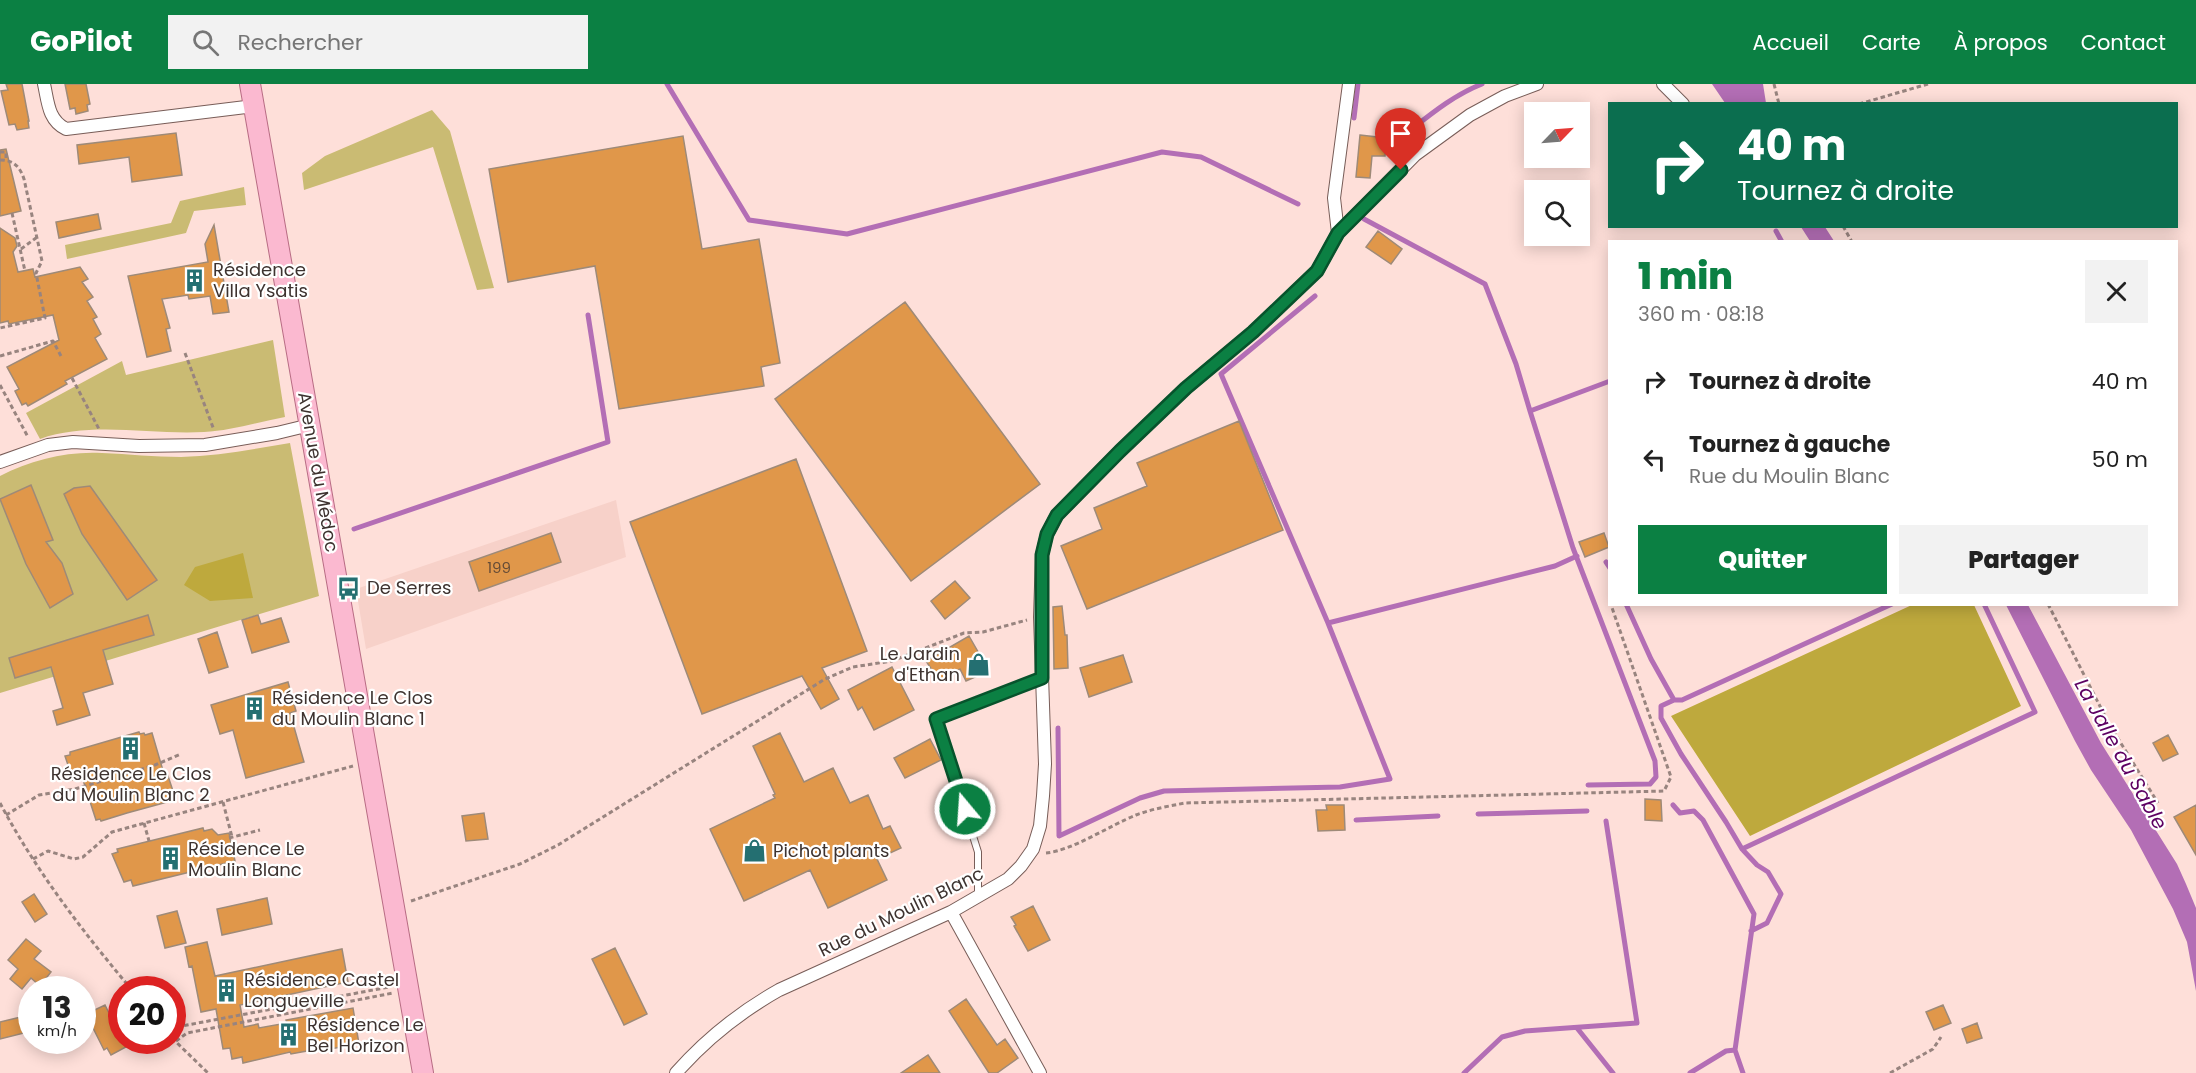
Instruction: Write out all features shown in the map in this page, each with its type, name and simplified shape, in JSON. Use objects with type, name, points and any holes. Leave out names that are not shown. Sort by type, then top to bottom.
[{"type":"main road","name":"Avenue du Médoc","points":[[250,84],[423,1073]]},
{"type":"street","points":[[44,84],[51,118],[57,125],[66,129],[254,106]]},
{"type":"street","points":[[1338,233],[1334,198],[1348,84]]},
{"type":"street","name":"Rue du Moulin Blanc","points":[[676,1073],[717,1032],[760,1001],[779,990],[951,912],[1008,879],[1022,866],[1033,849],[1040,826],[1043,796],[1045,764],[1040,617],[1042,555],[1047,534],[1057,515],[1186,388],[1253,332],[1317,271],[1338,233],[1415,155],[1470,114],[1505,96],[1537,84]]},
{"type":"street","points":[[1663,84],[1681,102]]},
{"type":"street","points":[[0,462],[48,445],[73,442],[172,447],[219,443],[310,425]]},
{"type":"street","points":[[951,912],[1040,1073]]},
{"type":"lane","points":[[978,896],[978,852],[936,719],[1042,678]]},
{"type":"path","points":[[1774,84],[1778,102]]},
{"type":"path","points":[[1866,102],[1928,84]]},
{"type":"path","points":[[0,152],[6,152],[6,160]]},
{"type":"path","points":[[0,160],[13,162],[21,172],[42,261],[36,273],[45,318],[0,328]]},
{"type":"path","points":[[12,213],[25,271]]},
{"type":"path","points":[[21,249],[37,238]]},
{"type":"path","points":[[0,356],[53,341],[61,356]]},
{"type":"path","points":[[185,353],[219,443]]},
{"type":"path","points":[[72,378],[89,411]]},
{"type":"path","points":[[0,385],[35,449]]},
{"type":"path","points":[[1033,849],[1048,853],[1137,814],[1161,807],[1185,804],[1664,791],[1671,777],[1611,606]]},
{"type":"path","points":[[2049,606],[2109,724],[2158,803]]},
{"type":"path","points":[[395,907],[520,864],[558,844],[825,679],[853,667],[892,661],[964,633],[983,632],[1040,617]]},
{"type":"path","points":[[6,814],[39,795],[75,789],[155,765],[181,754]]},
{"type":"path","points":[[33,859],[48,851],[74,859],[83,857],[112,832],[369,762]]},
{"type":"path","points":[[223,802],[231,838],[260,830]]},
{"type":"path","points":[[0,803],[33,859],[88,938],[120,976]]},
{"type":"path","points":[[144,823],[149,841]]},
{"type":"path","points":[[186,1025],[409,987]]},
{"type":"path","points":[[186,1034],[409,987]]},
{"type":"path","points":[[1890,1073],[1933,1049],[1941,1037]]},
{"type":"path","points":[[186,1051],[208,1073]]},
{"type":"shaded area","points":[[1712,84],[1763,84],[1766,102],[1724,102]]},
{"type":"shaded area","points":[[432,110],[450,131],[494,288],[477,290],[433,147],[304,190],[302,173],[325,156]]},
{"type":"shaded area","points":[[244,187],[246,205],[194,211],[186,233],[67,259],[65,245],[171,223],[180,201]]},
{"type":"shaded area","points":[[1802,228],[1826,228],[1833,240],[1809,240]]},
{"type":"shaded area","points":[[273,340],[285,417],[214,431],[100,430],[59,434],[40,439],[26,413],[122,361],[126,375]]},
{"type":"shaded area","points":[[290,443],[319,596],[0,693],[0,476],[24,465],[63,455],[102,453],[181,457],[236,452]]},
{"type":"shaded area","points":[[616,500],[626,557],[366,649],[356,589]]},
{"type":"shaded area","points":[[243,553],[253,598],[210,601],[184,585],[195,567]]},
{"type":"shaded area","points":[[1910,606],[1974,606],[2021,706],[1750,836],[1671,716]]},
{"type":"shaded area","points":[[2007,606],[2029,606],[2101,743],[2177,864],[2196,908],[2196,991],[2187,942],[2173,909],[2131,830],[2091,770]]},
{"type":"building","points":[[6,84],[22,84],[29,128],[17,130],[15,124],[9,125],[1,91],[8,90]]},
{"type":"building","points":[[65,84],[86,84],[90,104],[87,105],[88,111],[76,114],[75,108],[70,109]]},
{"type":"building","points":[[176,133],[182,175],[132,182],[129,157],[79,164],[77,145]]},
{"type":"building","points":[[1360,135],[1386,138],[1385,156],[1372,156],[1370,178],[1356,177]]},
{"type":"building","points":[[683,136],[702,249],[759,239],[780,363],[761,367],[764,386],[619,409],[595,266],[508,282],[489,169]]},
{"type":"building","points":[[6,149],[21,211],[0,216],[0,150]]},
{"type":"building","points":[[98,214],[101,229],[59,238],[56,222]]},
{"type":"building","points":[[214,225],[229,312],[213,314],[210,296],[189,299],[188,295],[162,299],[170,328],[166,329],[171,351],[147,357],[128,276],[208,262],[205,244]]},
{"type":"building","points":[[0,228],[15,238],[17,246],[13,252],[18,272],[33,269],[35,277],[80,267],[88,279],[82,282],[93,297],[87,301],[97,317],[93,319],[101,334],[95,338],[107,359],[65,381],[67,384],[28,406],[26,403],[22,405],[15,391],[19,389],[7,367],[59,340],[53,315],[9,324],[8,321],[0,323]]},
{"type":"building","points":[[1378,231],[1402,249],[1391,264],[1366,247]]},
{"type":"building","points":[[905,302],[1040,484],[911,581],[775,399]]},
{"type":"building","points":[[1239,421],[1283,530],[1087,609],[1061,546],[1102,529],[1094,508],[1147,486],[1137,463]]},
{"type":"building","points":[[796,459],[867,651],[822,668],[839,699],[821,709],[802,676],[702,714],[630,522]]},
{"type":"building","points":[[31,485],[53,540],[46,542],[62,563],[73,594],[50,608],[26,564],[0,499]]},
{"type":"building","points":[[90,486],[157,580],[127,600],[82,534],[64,494],[74,488]]},
{"type":"building","points":[[551,533],[561,562],[479,591],[469,562]]},
{"type":"building","points":[[1604,533],[1608,547],[1585,557],[1579,542]]},
{"type":"building","points":[[955,581],[970,598],[945,619],[931,601]]},
{"type":"building","points":[[1062,606],[1065,635],[1067,635],[1068,668],[1054,669],[1053,607]]},
{"type":"building","points":[[148,615],[154,635],[103,650],[113,684],[83,693],[90,715],[57,725],[53,711],[63,708],[51,667],[15,678],[9,658]]},
{"type":"building","points":[[258,615],[261,624],[281,618],[289,642],[252,653],[242,620]]},
{"type":"building","points":[[217,632],[228,667],[209,673],[198,639]]},
{"type":"building","points":[[969,636],[989,671],[966,681],[960,669],[939,681],[926,661]]},
{"type":"building","points":[[1123,655],[1132,682],[1089,697],[1080,668]]},
{"type":"building","points":[[892,667],[914,710],[874,730],[862,707],[858,710],[848,690]]},
{"type":"building","points":[[288,682],[296,711],[290,713],[304,762],[246,778],[233,730],[220,734],[211,705]]},
{"type":"building","points":[[139,732],[145,735],[152,733],[164,774],[167,773],[175,797],[170,798],[171,801],[101,821],[96,820],[82,777],[73,780],[65,756],[70,755],[70,752]]},
{"type":"building","points":[[780,733],[804,782],[833,768],[850,803],[868,795],[883,829],[890,826],[901,848],[877,859],[887,880],[828,908],[810,870],[744,901],[710,829],[775,798],[753,746]]},
{"type":"building","points":[[2168,735],[2178,754],[2163,761],[2153,743]]},
{"type":"building","points":[[930,739],[941,760],[905,778],[894,758]]},
{"type":"building","points":[[1645,799],[1661,800],[1662,821],[1645,820]]},
{"type":"building","points":[[1326,805],[1344,805],[1345,830],[1318,831],[1316,810],[1327,810]]},
{"type":"building","points":[[2196,805],[2196,855],[2174,817]]},
{"type":"building","points":[[484,813],[488,839],[466,841],[462,816]]},
{"type":"building","name":"Résidence Le Moulin Blanc","points":[[203,828],[204,831],[212,829],[218,835],[229,833],[235,861],[133,886],[131,880],[124,882],[112,854],[118,852],[117,849]]},
{"type":"building","points":[[34,894],[47,914],[35,922],[22,902]]},
{"type":"building","points":[[267,898],[272,924],[222,935],[217,909]]},
{"type":"building","points":[[1033,906],[1050,940],[1028,951],[1011,917]]},
{"type":"building","points":[[177,911],[186,943],[165,948],[157,916]]},
{"type":"building","points":[[26,939],[41,951],[34,959],[51,972],[48,976],[18,976],[18,986],[10,979],[18,969],[8,960]]},
{"type":"building","points":[[207,942],[215,976],[342,949],[348,982],[240,1005],[244,1027],[258,1024],[259,1028],[287,1023],[286,1020],[353,1008],[359,1044],[318,1051],[318,1049],[291,1054],[290,1052],[243,1063],[242,1057],[232,1059],[230,1048],[223,1049],[216,1009],[201,1012],[192,966],[189,967],[185,947]]},
{"type":"building","points":[[615,948],[647,1014],[624,1025],[592,959]]},
{"type":"building","points":[[966,999],[997,1045],[1005,1039],[1018,1058],[997,1073],[989,1073],[949,1011]]},
{"type":"building","points":[[105,1005],[108,1011],[108,1050],[107,1048],[104,1050],[96,1034],[96,1009]]},
{"type":"building","points":[[1943,1005],[1951,1023],[1934,1030],[1926,1012]]},
{"type":"building","points":[[18,1018],[18,1034],[0,1039],[0,1022]]},
{"type":"building","points":[[1977,1023],[1982,1038],[1967,1043],[1962,1029]]},
{"type":"building","points":[[928,1055],[940,1073],[901,1073]]},
{"type":"waterway","points":[[667,84],[749,220],[847,234],[1162,152],[1201,157],[1298,204]]},
{"type":"waterway","points":[[1354,118],[1358,84]]},
{"type":"waterway","points":[[1408,132],[1452,99],[1482,84]]},
{"type":"waterway","points":[[1364,219],[1485,284],[1516,364],[1530,411]]},
{"type":"waterway","points":[[1776,231],[1781,240]]},
{"type":"waterway","points":[[1315,296],[1221,374],[1328,623]]},
{"type":"waterway","points":[[354,529],[608,442],[588,315]]},
{"type":"waterway","points":[[1588,785],[1650,784],[1656,777],[1655,761],[1573,548],[1530,411],[1608,382]]},
{"type":"waterway","points":[[1058,728],[1059,836],[1140,798],[1164,791],[1340,787],[1390,779],[1328,623],[1555,566],[1577,556]]},
{"type":"waterway","points":[[1627,606],[1651,659],[1674,700]]},
{"type":"waterway","points":[[1751,931],[1767,923],[1781,894],[1768,872],[1757,865],[1742,849],[1681,754],[1661,718],[1661,706],[1674,700],[1682,700],[1888,606]]},
{"type":"waterway","points":[[1742,849],[2035,712],[1985,606]]},
{"type":"waterway","points":[[1673,805],[1680,813],[1694,811],[1703,820],[1754,914],[1735,1050],[1743,1073]]},
{"type":"waterway","points":[[1478,814],[1587,811]]},
{"type":"waterway","points":[[1356,820],[1438,816]]},
{"type":"waterway","points":[[1464,1073],[1502,1037],[1525,1031],[1637,1023],[1606,821]]},
{"type":"waterway","points":[[1577,1028],[1613,1073]]},
{"type":"waterway","points":[[1690,1073],[1726,1051],[1735,1050]]},
{"type":"place","name":"Résidence Villa Ysatis","points":[[195,280]]},
{"type":"place","name":"De Serres","points":[[349,588]]},
{"type":"place","name":"Le Jardin d'Ethan","points":[[978,664]]},
{"type":"place","name":"Résidence Le Clos du Moulin Blanc 1","points":[[254,708]]},
{"type":"place","name":"Résidence Le Clos du Moulin Blanc 2","points":[[131,748]]},
{"type":"place","name":"Pichot plants","points":[[755,851]]},
{"type":"place","name":"Résidence Le Moulin Blanc","points":[[170,859]]},
{"type":"place","name":"Résidence Castel Longueville","points":[[226,990]]},
{"type":"place","name":"Résidence Le Bel Horizon","points":[[289,1035]]},
{"type":"route","points":[[965,809],[936,719],[1042,678],[1040,617],[1042,555],[1047,534],[1057,515],[1186,388],[1253,332],[1317,271],[1338,233],[1401,170]]},
{"type":"water label","name":"La Jalle du Sable","points":[[2121,754]]}]
